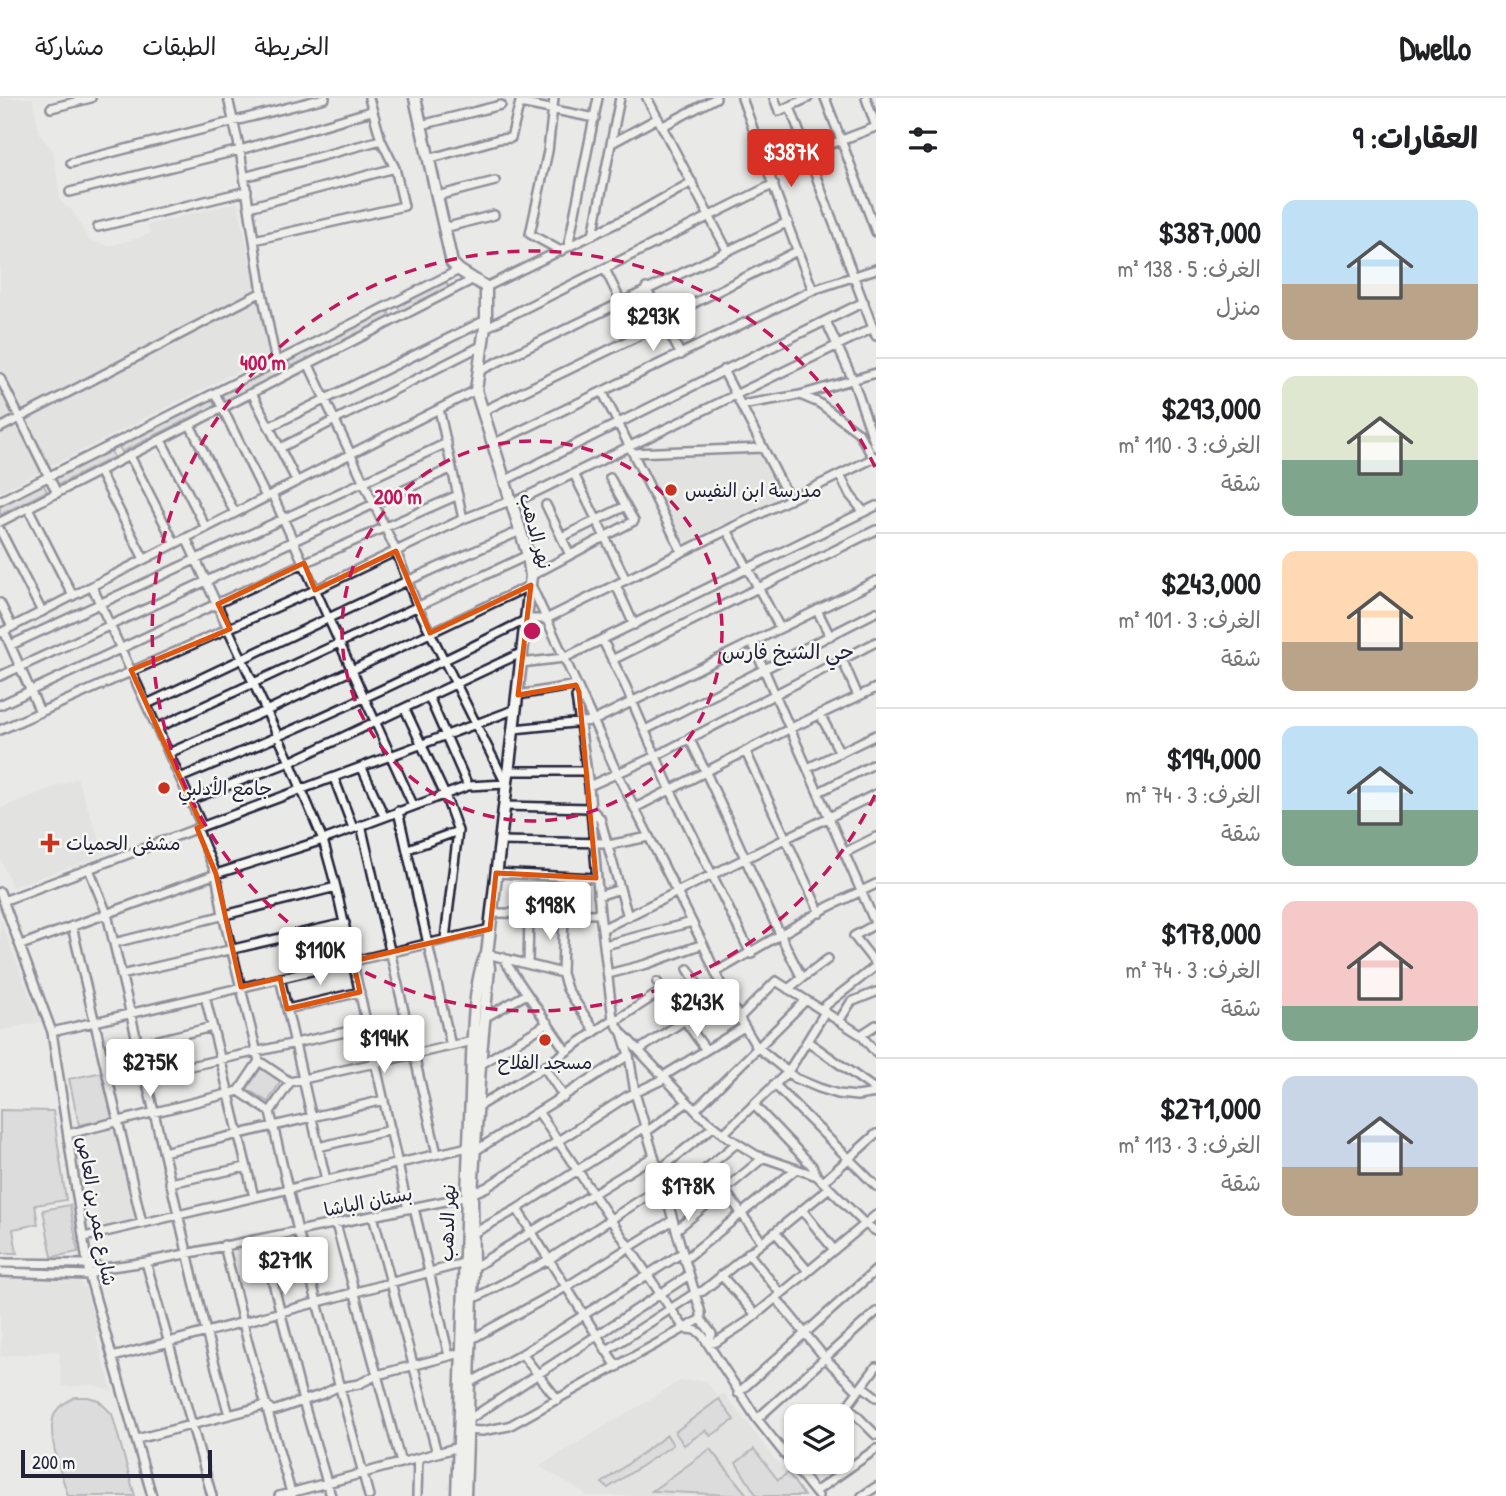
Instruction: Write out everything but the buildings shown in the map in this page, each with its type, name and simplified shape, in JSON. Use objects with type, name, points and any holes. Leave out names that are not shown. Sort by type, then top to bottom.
[{"type":"main road","points":[[415,98],[452,263],[486,287],[481,370],[476,390]]},
{"type":"main road","name":"نهر الدهب","points":[[472,1149],[489,968],[487,954],[531,581],[528,555],[476,390]]},
{"type":"main road","name":"نهر الدهب","points":[[457,1496],[459,1447],[465,1427],[469,1383],[471,1300],[468,1266],[473,1041],[480,966],[487,954]]},
{"type":"main road","name":"نهر الدهب","points":[[465,1496],[465,1427],[460,1353],[472,1234],[469,1196]]},
{"type":"street","points":[[51,108],[91,98]]},
{"type":"street","points":[[228,98],[240,150],[262,292],[279,361],[289,374]]},
{"type":"street","points":[[71,163],[325,98]]},
{"type":"street","points":[[254,240],[404,206],[395,168],[381,140],[369,98]]},
{"type":"street","points":[[554,98],[548,151],[530,234],[564,249]]},
{"type":"street","points":[[564,249],[598,98]]},
{"type":"street","points":[[593,235],[620,98]]},
{"type":"street","points":[[663,126],[716,98]]},
{"type":"street","points":[[742,98],[813,290]]},
{"type":"street","points":[[774,98],[779,111],[808,98]]},
{"type":"street","points":[[825,98],[876,232]]},
{"type":"street","points":[[768,168],[876,127],[866,98]]},
{"type":"street","points":[[651,99],[658,118],[727,250]]},
{"type":"street","points":[[428,159],[511,138],[521,100],[595,118]]},
{"type":"street","points":[[421,125],[501,105]]},
{"type":"street","points":[[0,730],[315,590],[463,519],[632,450],[735,393],[874,327],[790,107]]},
{"type":"street","points":[[70,192],[240,150],[371,111]]},
{"type":"street","points":[[612,143],[658,118]]},
{"type":"street","points":[[244,177],[381,140]]},
{"type":"street","points":[[249,207],[395,168]]},
{"type":"street","points":[[437,196],[495,181]]},
{"type":"street","points":[[486,287],[593,235],[692,182]]},
{"type":"street","points":[[269,427],[605,270],[774,184]]},
{"type":"street","points":[[98,227],[247,191]]},
{"type":"street","points":[[444,228],[494,215]]},
{"type":"street","points":[[481,370],[646,288],[788,222]]},
{"type":"street","points":[[483,411],[644,333],[663,319],[797,251]]},
{"type":"street","points":[[493,444],[813,290],[876,269]]},
{"type":"street","points":[[0,501],[459,270]]},
{"type":"street","points":[[605,270],[621,302]]},
{"type":"street","points":[[0,522],[474,279]]},
{"type":"street","points":[[646,288],[681,355]]},
{"type":"street","points":[[0,428],[262,292]]},
{"type":"street","points":[[504,481],[864,302]]},
{"type":"street","points":[[393,304],[400,318]]},
{"type":"street","points":[[826,321],[853,380],[876,447]]},
{"type":"street","points":[[280,448],[483,345]]},
{"type":"street","points":[[21,945],[216,874],[323,840],[468,786],[506,784],[418,608],[396,551],[309,365]]},
{"type":"street","points":[[723,370],[790,500]]},
{"type":"street","points":[[741,405],[800,394],[876,373]]},
{"type":"street","points":[[0,378],[57,493]]},
{"type":"street","points":[[5,630],[476,390]]},
{"type":"street","points":[[215,393],[294,541],[413,805]]},
{"type":"street","points":[[252,393],[297,482]]},
{"type":"street","points":[[603,393],[682,552]]},
{"type":"street","points":[[180,778],[365,698],[527,619],[546,619],[875,458],[859,432],[819,403],[800,394]]},
{"type":"street","points":[[439,409],[463,519]]},
{"type":"street","points":[[190,425],[235,513]]},
{"type":"street","points":[[161,440],[206,528]]},
{"type":"street","points":[[115,443],[126,457],[175,544]]},
{"type":"street","points":[[11,645],[447,443]]},
{"type":"street","points":[[632,450],[763,448]]},
{"type":"street","points":[[0,676],[452,468]]},
{"type":"street","points":[[99,471],[144,559]]},
{"type":"street","points":[[574,474],[626,580]]},
{"type":"street","points":[[840,475],[850,495],[864,512]]},
{"type":"street","points":[[169,753],[267,711],[430,633],[531,581],[570,555],[635,521],[610,478]]},
{"type":"street","points":[[0,705],[457,495]]},
{"type":"street","points":[[546,505],[570,555]]},
{"type":"street","points":[[562,537],[626,506]]},
{"type":"street","points":[[190,800],[290,762],[456,684],[522,658],[564,658],[876,506]]},
{"type":"street","points":[[28,508],[73,596]]},
{"type":"street","points":[[0,530],[42,611]]},
{"type":"street","points":[[727,530],[780,628]]},
{"type":"street","points":[[612,660],[876,530]]},
{"type":"street","points":[[147,704],[407,581],[520,531]]},
{"type":"street","points":[[186,538],[279,737],[323,840],[337,887],[398,1163],[449,1356]]},
{"type":"street","points":[[157,728],[528,555]]},
{"type":"street","points":[[531,581],[618,775],[738,1019],[758,1048],[795,1077],[838,1094],[857,1096],[876,1091]]},
{"type":"street","points":[[514,729],[593,720],[876,581]]},
{"type":"street","points":[[616,585],[634,625]]},
{"type":"street","points":[[92,586],[200,827],[216,874],[223,915],[259,1061],[290,1082]]},
{"type":"street","points":[[0,603],[5,630],[40,712]]},
{"type":"street","points":[[817,610],[830,636]]},
{"type":"street","points":[[645,730],[876,612]]},
{"type":"street","points":[[603,640],[671,791],[751,954]]},
{"type":"street","points":[[723,1134],[788,1072],[823,1011],[876,965],[854,936],[876,924],[752,642]]},
{"type":"street","points":[[589,786],[656,756],[876,642]]},
{"type":"street","points":[[842,659],[858,696]]},
{"type":"street","points":[[518,695],[578,688]]},
{"type":"street","points":[[578,688],[578,722],[589,786],[596,878],[613,1019],[622,1033],[695,1110],[723,1134],[763,1158],[823,1182]]},
{"type":"street","points":[[635,808],[876,688]]},
{"type":"street","points":[[429,698],[468,786]]},
{"type":"street","points":[[405,709],[445,795],[458,831],[445,939]]},
{"type":"street","points":[[3,901],[516,709]]},
{"type":"street","points":[[820,714],[840,753]]},
{"type":"street","points":[[808,768],[876,735]]},
{"type":"street","points":[[689,738],[746,857],[779,935],[802,978]]},
{"type":"street","points":[[746,752],[820,913]]},
{"type":"street","points":[[819,792],[876,763]]},
{"type":"street","points":[[362,768],[384,816]]},
{"type":"street","points":[[508,771],[585,771]]},
{"type":"street","points":[[334,778],[357,827],[391,951],[437,1154]]},
{"type":"street","points":[[602,929],[876,794]]},
{"type":"street","points":[[504,806],[590,808],[600,818],[628,917]]},
{"type":"street","points":[[398,811],[451,1046]]},
{"type":"street","points":[[408,849],[458,831]]},
{"type":"street","points":[[500,841],[607,844],[649,837]]},
{"type":"street","points":[[844,853],[876,837]]},
{"type":"street","points":[[89,869],[107,914],[186,1252],[229,1415]]},
{"type":"street","points":[[496,873],[596,878]]},
{"type":"street","points":[[716,972],[876,884]]},
{"type":"street","points":[[114,943],[337,887]]},
{"type":"street","points":[[598,896],[620,889]]},
{"type":"street","name":"شارع عمر بن العاص","points":[[0,892],[52,1032],[89,1275],[152,1496]]},
{"type":"street","points":[[492,913],[600,914]]},
{"type":"street","points":[[528,964],[529,913]]},
{"type":"street","points":[[564,914],[562,973],[567,989],[595,1031]]},
{"type":"street","points":[[605,945],[692,922]]},
{"type":"street","points":[[121,975],[345,923]]},
{"type":"street","points":[[72,926],[142,1223]]},
{"type":"street","points":[[52,1032],[490,929]]},
{"type":"street","points":[[608,974],[703,944]]},
{"type":"street","points":[[487,954],[562,973]]},
{"type":"street","points":[[502,957],[566,1051]]},
{"type":"street","points":[[788,989],[828,959]]},
{"type":"street","points":[[688,969],[709,1004]]},
{"type":"street","points":[[279,978],[326,1180]]},
{"type":"street","points":[[738,1019],[776,981],[861,1035],[876,1053]]},
{"type":"street","points":[[657,982],[706,1050]]},
{"type":"street","points":[[477,1107],[663,990]]},
{"type":"street","points":[[287,1009],[360,992]]},
{"type":"street","points":[[839,1021],[851,1002],[876,992]]},
{"type":"street","points":[[483,1019],[527,994]]},
{"type":"street","points":[[639,1050],[725,994]]},
{"type":"street","points":[[205,996],[254,1197]]},
{"type":"street","points":[[695,1110],[806,1000]]},
{"type":"street","points":[[480,1065],[548,1023]]},
{"type":"street","points":[[861,1035],[876,1025]]},
{"type":"street","points":[[103,1057],[212,1027]]},
{"type":"street","points":[[145,1076],[368,1027]]},
{"type":"street","name":"بستان الباشا","points":[[0,1272],[89,1275],[104,1268],[146,1262],[469,1196],[744,1027]]},
{"type":"street","points":[[622,1033],[629,1055],[635,1093],[701,1319],[712,1334],[708,1344]]},
{"type":"street","points":[[270,1112],[290,1082],[473,1041]]},
{"type":"street","points":[[807,1041],[876,1091]]},
{"type":"street","points":[[84,1237],[437,1154],[472,1149],[539,1113],[629,1055]]},
{"type":"street","points":[[68,1134],[239,1091],[259,1061]]},
{"type":"street","points":[[544,1067],[564,1097]]},
{"type":"street","points":[[774,1084],[876,1186]]},
{"type":"street","points":[[239,1091],[270,1112],[298,1231],[369,1496]]},
{"type":"street","points":[[163,1152],[384,1100]]},
{"type":"street","points":[[472,1234],[517,1209],[688,1102]]},
{"type":"street","points":[[754,1105],[812,1166],[823,1182],[865,1224],[876,1231]]},
{"type":"street","points":[[539,1113],[685,1329]]},
{"type":"street","points":[[658,1171],[713,1126]]},
{"type":"street","points":[[318,1147],[391,1130]]},
{"type":"street","points":[[606,1351],[670,1308],[695,1293],[703,1292],[802,1210],[823,1182],[874,1139]]},
{"type":"street","points":[[667,1201],[737,1143]]},
{"type":"street","points":[[113,1357],[428,1273],[468,1266],[654,1156]]},
{"type":"street","points":[[676,1230],[763,1158]]},
{"type":"street","points":[[170,1183],[246,1167]]},
{"type":"street","points":[[708,1167],[762,1242]]},
{"type":"street","points":[[469,1383],[522,1354],[648,1274],[683,1256],[795,1170]]},
{"type":"street","points":[[471,1300],[548,1260],[662,1186]]},
{"type":"street","points":[[517,1209],[617,1367]]},
{"type":"street","points":[[802,1210],[834,1250]]},
{"type":"street","points":[[708,1344],[716,1342],[756,1314],[876,1215]]},
{"type":"street","points":[[373,1216],[437,1453]]},
{"type":"street","points":[[470,1340],[566,1287],[673,1220]]},
{"type":"street","points":[[336,1224],[401,1463]]},
{"type":"street","points":[[775,1232],[808,1271]]},
{"type":"street","points":[[262,1239],[303,1401],[331,1496]]},
{"type":"street","points":[[224,1245],[292,1494]]},
{"type":"street","points":[[748,1253],[826,1359],[860,1389],[876,1396]]},
{"type":"street","points":[[146,1262],[212,1496]]},
{"type":"street","name":"بستان الباشا","points":[[0,1263],[88,1264],[104,1268]]},
{"type":"street","points":[[738,1393],[876,1270]]},
{"type":"street","points":[[465,1427],[689,1275]]},
{"type":"street","points":[[722,1275],[756,1314]]},
{"type":"street","points":[[757,1419],[876,1312]]},
{"type":"street","points":[[465,1427],[482,1431],[509,1426],[701,1319]]},
{"type":"street","points":[[685,1329],[695,1329],[702,1333],[738,1393],[784,1455]]},
{"type":"street","points":[[267,1405],[271,1411],[335,1388],[359,1384],[377,1375],[460,1353]]},
{"type":"street","points":[[522,1354],[558,1400]]},
{"type":"street","points":[[849,1404],[876,1367]]},
{"type":"street","points":[[137,1439],[267,1405]]},
{"type":"street","points":[[854,1413],[876,1435]]},
{"type":"street","points":[[279,1496],[459,1447]]},
{"type":"street","points":[[799,1474],[816,1494],[876,1449]]},
{"type":"street","points":[[417,1496],[418,1458]]},
{"type":"street","points":[[862,1496],[876,1487]]},
{"type":"highlighted area","points":[[396,551],[430,633],[531,585],[518,695],[576,685],[579,692],[596,878],[496,873],[490,929],[353,961],[360,992],[287,1009],[280,978],[241,987],[216,874],[197,828],[202,826],[131,670],[230,629],[218,604],[304,563],[315,590]]},
{"type":"shaded area","points":[[0,98],[33,98],[39,134],[53,150],[61,203],[72,210],[89,240],[109,246],[150,234],[147,225],[238,202],[270,355],[0,492]]},
{"type":"shaded area","points":[[446,282],[449,288],[401,312],[397,306]]},
{"type":"shaded area","points":[[388,311],[391,317],[291,367],[288,361]]},
{"type":"shaded area","points":[[276,368],[279,374],[222,402],[219,395]]},
{"type":"shaded area","points":[[213,399],[216,405],[122,452],[119,447]]},
{"type":"shaded area","points":[[111,451],[114,457],[58,485],[55,478]]},
{"type":"shaded area","points":[[762,452],[783,495],[682,544],[640,457]]},
{"type":"shaded area","points":[[43,484],[47,491],[0,515],[0,505]]},
{"type":"shaded area","name":"مشفى الحميات","points":[[77,778],[105,855],[12,887],[0,857],[0,808]]},
{"type":"shaded area","points":[[0,918],[40,1022],[0,1031]]},
{"type":"shaded area","points":[[261,1068],[281,1081],[268,1102],[247,1089]]},
{"type":"shaded area","points":[[103,1072],[113,1118],[79,1125],[69,1079]]},
{"type":"shaded area","points":[[0,1110],[53,1111],[66,1200],[35,1205],[38,1224],[13,1229],[17,1253],[0,1253]]},
{"type":"shaded area","points":[[117,1127],[136,1219],[99,1227],[80,1135]]},
{"type":"shaded area","points":[[70,1205],[78,1252],[52,1257],[43,1210]]},
{"type":"shaded area","points":[[0,1277],[80,1281],[99,1333],[96,1335],[112,1391],[95,1385],[62,1387],[59,1353],[55,1351],[0,1357]]},
{"type":"shaded area","points":[[706,1380],[718,1397],[724,1393],[784,1470],[784,1474],[787,1474],[804,1496],[585,1496],[586,1494],[539,1466],[680,1381]]},
{"type":"shaded area","points":[[75,1397],[98,1400],[112,1414],[135,1496],[68,1496],[55,1452],[52,1428],[57,1410]]},
{"type":"shaded area","points":[[719,1399],[734,1420],[711,1436],[706,1430],[684,1445],[675,1432]]},
{"type":"shaded area","points":[[667,1435],[673,1445],[608,1488],[602,1483]]},
{"type":"shaded area","points":[[710,1449],[748,1496],[652,1491]]},
{"type":"shaded area","points":[[754,1449],[778,1480],[789,1474],[804,1496],[757,1496],[736,1463]]},
{"type":"place","name":"مدرسة ابن النفيس","points":[[671,490]]},
{"type":"place","name":"جامع الأدلبي","points":[[164,788]]},
{"type":"place","name":"مشفى الحميات","points":[[50,843]]},
{"type":"place","name":"مسجد الفلاح","points":[[545,1040]]},
{"type":"district","name":"حي الشيخ فارس","points":[[788,652]]}]
